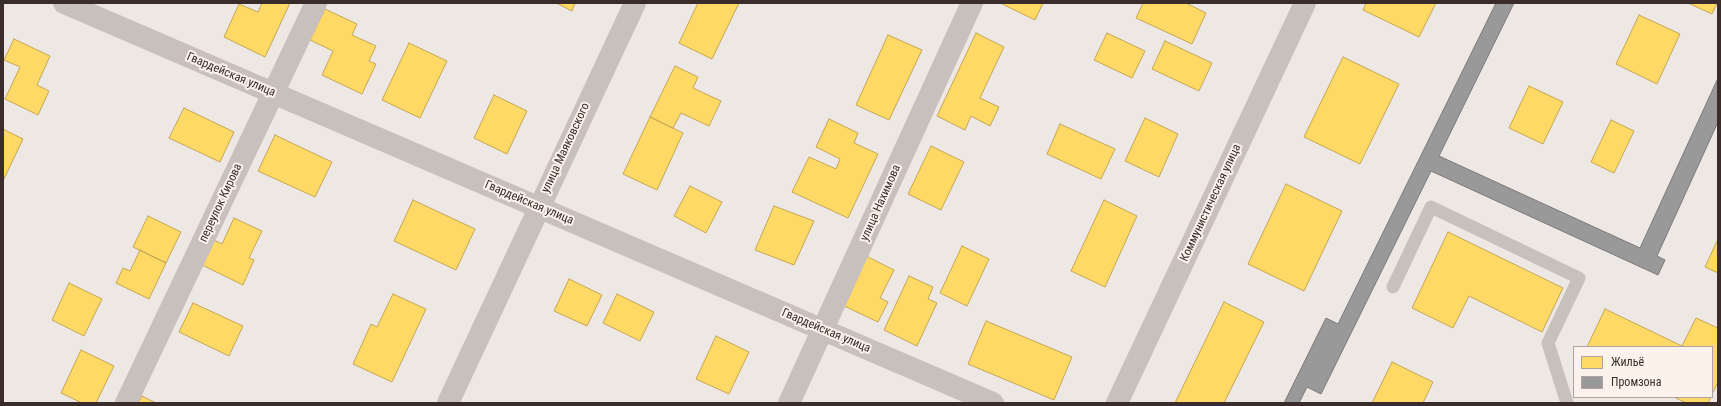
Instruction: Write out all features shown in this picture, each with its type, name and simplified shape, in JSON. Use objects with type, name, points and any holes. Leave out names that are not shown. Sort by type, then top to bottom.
[{"type":"street","name":"Гвардейская улица","points":[[64,3],[824,330],[969,398],[993,403]]},
{"type":"street","name":"переулок Кирова","points":[[126,403],[316,3]]},
{"type":"street","name":"улица Маяковского","points":[[448,403],[635,3]]},
{"type":"street","name":"улица Нахимова","points":[[789,403],[824,330],[972,3]]},
{"type":"street","name":"Коммунистическая улица","points":[[1117,403],[1305,3]]},
{"type":"lane","points":[[1393,286],[1431,207],[1579,278],[1548,343],[1568,403]]},
{"type":"building: Жильё","points":[[262,3],[290,3],[265,57],[224,37],[239,4],[258,12]]},
{"type":"building: Жильё","points":[[556,3],[575,3],[572,11]]},
{"type":"building: Жильё","points":[[698,3],[739,3],[712,59],[679,43]]},
{"type":"building: Жильё","points":[[1000,3],[1043,3],[1035,20]]},
{"type":"building: Жильё","points":[[1143,3],[1186,3],[1206,13],[1192,44],[1136,18]]},
{"type":"building: Жильё","points":[[1366,3],[1436,3],[1419,37],[1363,10]]},
{"type":"building: Жильё","points":[[1688,3],[1717,3],[1712,14]]},
{"type":"building: Жильё","points":[[325,9],[357,24],[352,35],[376,46],[369,61],[376,64],[362,94],[322,75],[333,51],[310,40]]},
{"type":"building: Жильё","points":[[1639,15],[1680,34],[1657,84],[1616,64]]},
{"type":"building: Жильё","points":[[976,33],[1004,47],[980,98],[999,107],[990,126],[971,116],[965,130],[937,116]]},
{"type":"building: Жильё","points":[[1107,33],[1145,51],[1132,78],[1094,60]]},
{"type":"building: Жильё","points":[[888,35],[922,50],[889,120],[856,105]]},
{"type":"building: Жильё","points":[[14,39],[50,56],[37,85],[49,91],[38,115],[5,99],[20,67],[4,60]]},
{"type":"building: Жильё","points":[[1165,41],[1212,63],[1199,91],[1152,69]]},
{"type":"building: Жильё","points":[[409,43],[447,61],[420,118],[382,100]]},
{"type":"building: Жильё","points":[[1343,57],[1399,84],[1360,164],[1304,137]]},
{"type":"building: Жильё","points":[[675,66],[698,77],[693,88],[721,101],[709,126],[681,113],[673,128],[650,117]]},
{"type":"building: Жильё","points":[[1529,86],[1563,102],[1543,144],[1509,128]]},
{"type":"building: Жильё","points":[[494,95],[527,111],[507,154],[474,138]]},
{"type":"building: Жильё","points":[[184,108],[234,132],[220,162],[169,138]]},
{"type":"building: Жильё","points":[[650,117],[683,133],[657,190],[623,174]]},
{"type":"building: Жильё","points":[[1145,118],[1178,134],[1159,177],[1125,161]]},
{"type":"building: Жильё","points":[[829,119],[858,133],[854,143],[878,154],[848,218],[792,192],[809,157],[836,169],[840,159],[816,147]]},
{"type":"building: Жильё","points":[[1611,120],[1634,131],[1614,173],[1591,162]]},
{"type":"building: Жильё","points":[[1060,124],[1115,149],[1101,179],[1047,154]]},
{"type":"building: Жильё","points":[[3,129],[23,139],[3,181]]},
{"type":"building: Жильё","points":[[275,135],[332,162],[315,197],[258,171]]},
{"type":"building: Жильё","points":[[931,146],[964,162],[941,210],[908,194]]},
{"type":"building: Жильё","points":[[1286,184],[1342,211],[1304,291],[1248,264]]},
{"type":"building: Жильё","points":[[690,186],[722,202],[706,233],[674,216]]},
{"type":"building: Жильё","points":[[413,200],[475,229],[456,270],[394,241]]},
{"type":"building: Жильё","points":[[1104,200],[1137,216],[1105,287],[1071,271]]},
{"type":"building: Жильё","points":[[774,206],[814,221],[794,265],[755,250]]},
{"type":"building: Жильё","points":[[148,216],[181,232],[166,263],[133,247]]},
{"type":"building: Жильё","points":[[234,218],[262,231],[249,258],[254,260],[243,285],[200,264],[212,239],[222,244]]},
{"type":"building: Жильё","points":[[1448,232],[1563,288],[1542,332],[1469,296],[1453,328],[1412,308]]},
{"type":"building: Жильё","points":[[1718,239],[1718,273],[1705,267]]},
{"type":"building: Жильё","points":[[962,246],[989,259],[967,306],[940,293]]},
{"type":"building: Жильё","points":[[140,250],[166,263],[149,299],[116,283],[123,268],[130,271]]},
{"type":"building: Жильё","points":[[866,256],[894,270],[880,298],[888,302],[878,322],[842,305]]},
{"type":"building: Жильё","points":[[909,276],[933,287],[928,299],[937,303],[917,346],[884,330]]},
{"type":"building: Жильё","points":[[569,279],[602,295],[587,326],[554,311]]},
{"type":"building: Жильё","points":[[69,283],[102,299],[84,336],[52,320]]},
{"type":"building: Жильё","points":[[393,294],[426,309],[392,382],[353,364],[371,324],[377,327]]},
{"type":"building: Жильё","points":[[617,294],[654,312],[640,341],[603,323]]},
{"type":"building: Жильё","points":[[1224,302],[1264,322],[1224,403],[1175,403]]},
{"type":"building: Жильё","points":[[193,303],[243,326],[229,356],[179,332]]},
{"type":"building: Жильё","points":[[1605,309],[1682,346],[1587,346]]},
{"type":"building: Жильё","points":[[1696,318],[1718,328],[1718,382],[1713,392],[1713,346],[1682,346]]},
{"type":"building: Жильё","points":[[986,321],[1072,357],[1054,400],[968,364]]},
{"type":"building: Жильё","points":[[716,336],[749,352],[729,394],[696,379]]},
{"type":"building: Жильё","points":[[81,350],[114,366],[96,403],[82,403],[61,393]]},
{"type":"building: Жильё","points":[[1392,362],[1433,382],[1423,403],[1372,403]]},
{"type":"building: Жильё","points":[[142,396],[156,403],[138,403]]},
{"type":"building: Жильё","points":[[1676,398],[1710,398],[1708,403],[1686,403]]},
{"type":"building: Промзона","points":[[1496,3],[1514,3],[1439,156],[1640,248],[1718,78],[1718,122],[1657,256],[1665,260],[1658,275],[1431,171],[1321,394],[1307,387],[1299,403],[1284,403],[1326,318],[1338,324]]}]
